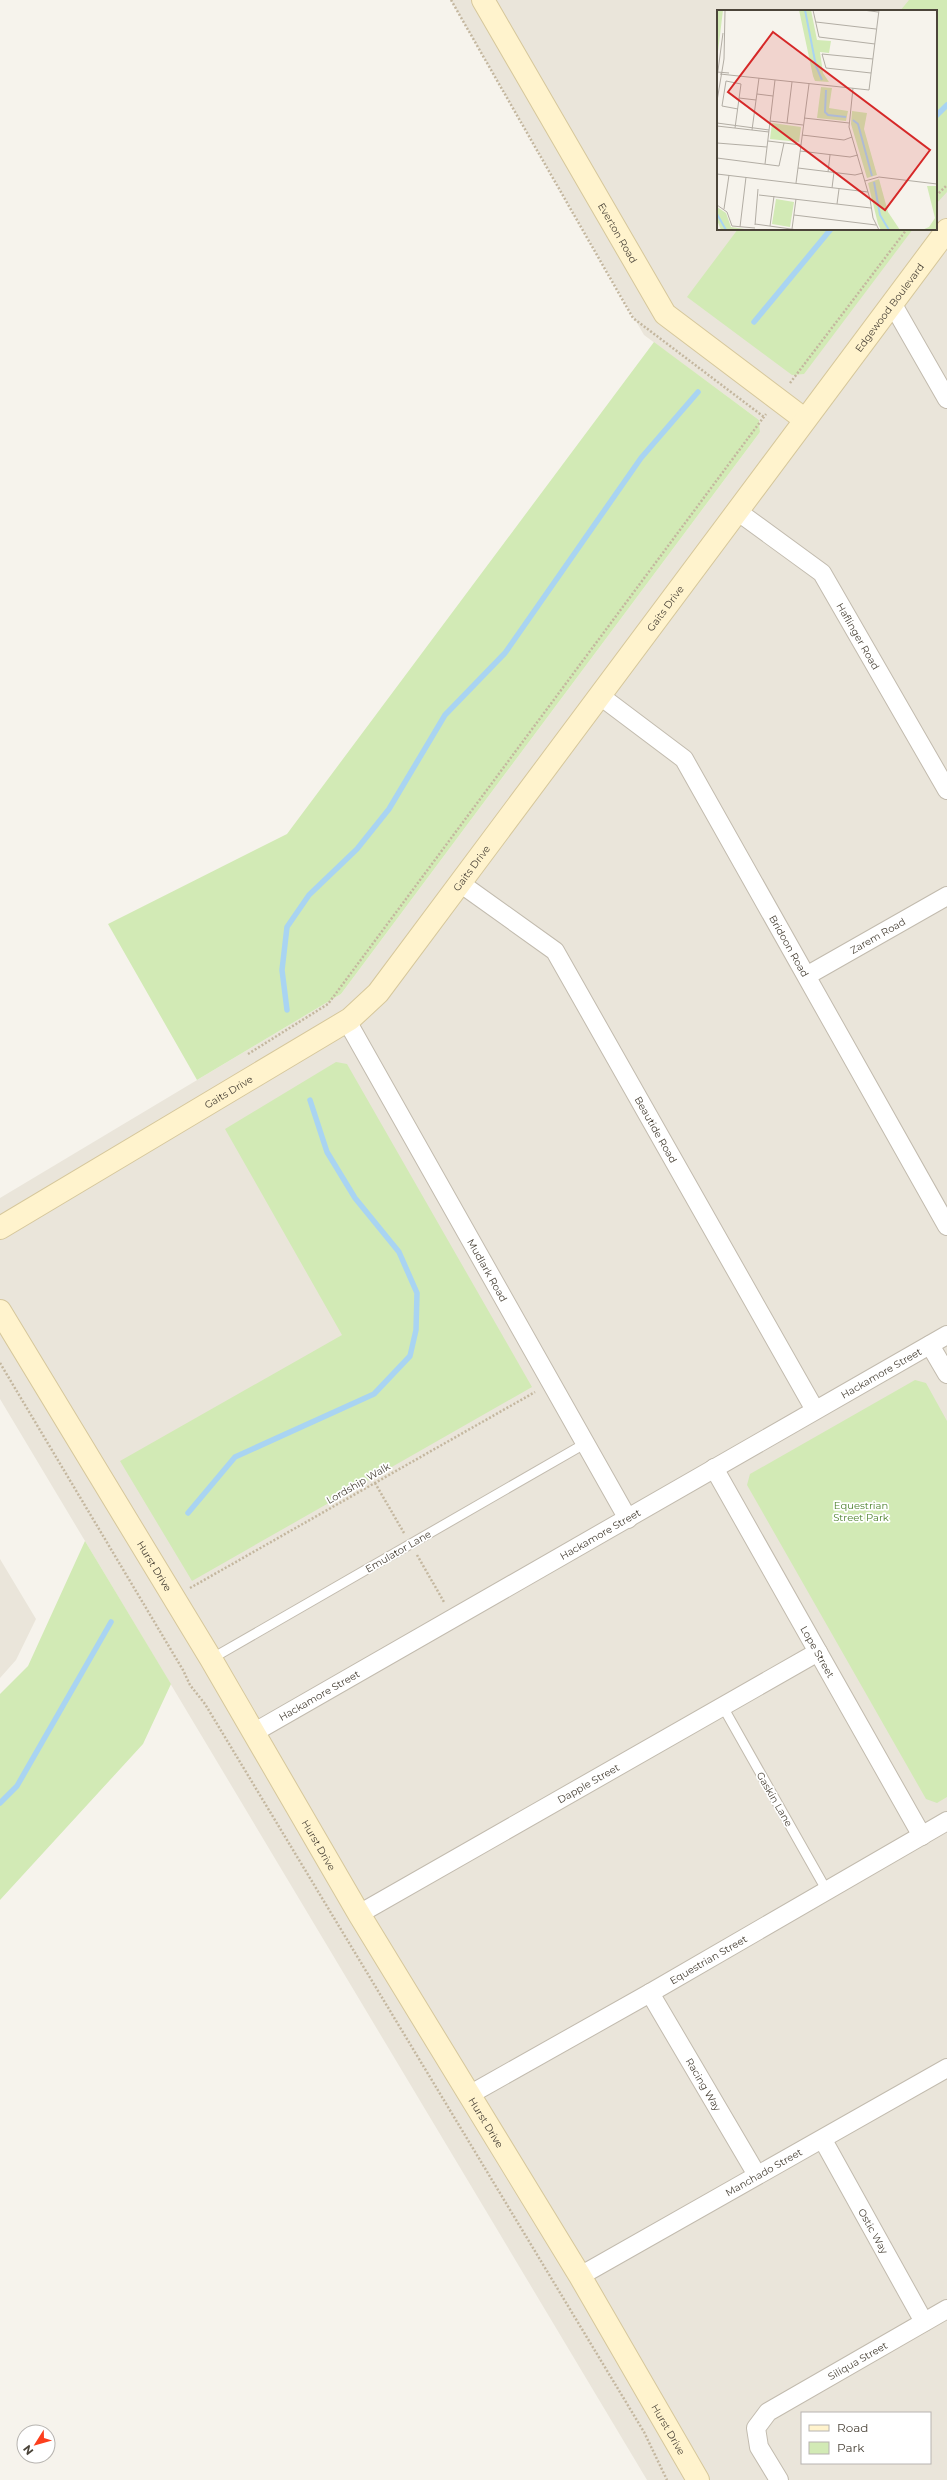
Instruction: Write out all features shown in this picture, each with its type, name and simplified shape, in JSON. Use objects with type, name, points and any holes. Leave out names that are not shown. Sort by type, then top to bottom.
[{"type":"street","name":"Everton Road","points":[[483,0],[665,314],[804,419]]},
{"type":"street","name":"Edgewood Boulevard","points":[[830,385],[947,230]]},
{"type":"street","points":[[892,303],[947,399]]},
{"type":"street","name":"Gaits Drive","points":[[0,1228],[347,1021],[378,994],[830,385]]},
{"type":"street","name":"Haflinger Road","points":[[737,511],[822,573],[947,790]]},
{"type":"street","name":"Bridoon Road","points":[[599,695],[684,759],[808,975],[947,1226]]},
{"type":"street","name":"Beautide Road","points":[[460,883],[555,951],[815,1410]]},
{"type":"street","name":"Zarem Road","points":[[808,975],[947,896]]},
{"type":"street","name":"Mudlark Road","points":[[347,1021],[628,1519]]},
{"type":"street","name":"Hurst Drive","points":[[0,1311],[210,1659],[359,1914],[641,2378],[698,2480]]},
{"type":"street","name":"Hackamore Street","points":[[253,1733],[628,1519],[815,1410],[947,1336]]},
{"type":"street","points":[[930,1345],[947,1374]]},
{"type":"street","name":"Lope Street","points":[[714,1468],[922,1836]]},
{"type":"street","name":"Dapple Street","points":[[359,1914],[818,1652]]},
{"type":"street","name":"Equestrian Street","points":[[469,2095],[650,1993],[947,1821]]},
{"type":"street","name":"Racing Way","points":[[650,1993],[757,2175]]},
{"type":"street","name":"Manchado Street","points":[[580,2276],[757,2175],[823,2140],[947,2068]]},
{"type":"street","name":"Ostic Way","points":[[823,2140],[924,2322]]},
{"type":"street","name":"Siliqua Street","points":[[778,2480],[759,2447],[756,2428],[768,2412],[947,2310]]},
{"type":"street","name":"Hurst Drive","points":[[641,2378],[687,2480]]},
{"type":"lane","name":"Emulator Lane","points":[[210,1659],[586,1443]]},
{"type":"lane","name":"Gaskin Lane","points":[[722,1707],[827,1891]]},
{"type":"path","points":[[937,195],[947,185]]},
{"type":"path","points":[[247,1055],[328,1004],[778,399],[906,230]]},
{"type":"path","points":[[0,1363],[183,1670],[190,1685],[205,1704],[644,2432],[667,2480]]},
{"type":"path","name":"Lordship Walk","points":[[172,1598],[551,1382]]},
{"type":"shaded area","points":[[451,0],[947,0],[947,2480],[647,2480],[0,1399],[0,1198],[341,994],[760,432],[759,420],[644,335]]},
{"type":"shaded area","points":[[0,1559],[36,1619],[16,1660],[0,1678]]},
{"type":"green space","points":[[909,0],[947,0],[947,192],[937,203],[937,10],[901,10]]},
{"type":"green space","points":[[737,230],[912,230],[804,374],[792,375],[687,297]]},
{"type":"green space","points":[[654,342],[759,420],[760,432],[341,994],[197,1080],[108,924],[287,834]]},
{"type":"green space","points":[[336,1062],[347,1064],[532,1387],[192,1581],[120,1461],[342,1335],[225,1129]]},
{"type":"green space","name":"Equestrian Street Park","points":[[915,1380],[926,1383],[947,1421],[947,1797],[937,1803],[926,1799],[747,1485],[750,1474]]},
{"type":"green space","points":[[85,1541],[171,1684],[143,1744],[0,1900],[0,1694],[28,1666]]},
{"type":"waterway","points":[[937,115],[947,105]]},
{"type":"waterway","points":[[754,322],[830,230]]},
{"type":"waterway","points":[[287,1010],[282,970],[287,927],[309,895],[357,849],[389,809],[445,715],[505,653],[641,458],[698,392]]},
{"type":"waterway","points":[[188,1513],[235,1457],[374,1394],[410,1356],[416,1330],[417,1293],[399,1252],[355,1198],[327,1152],[310,1100]]},
{"type":"waterway","points":[[0,1803],[17,1786],[111,1622]]}]
